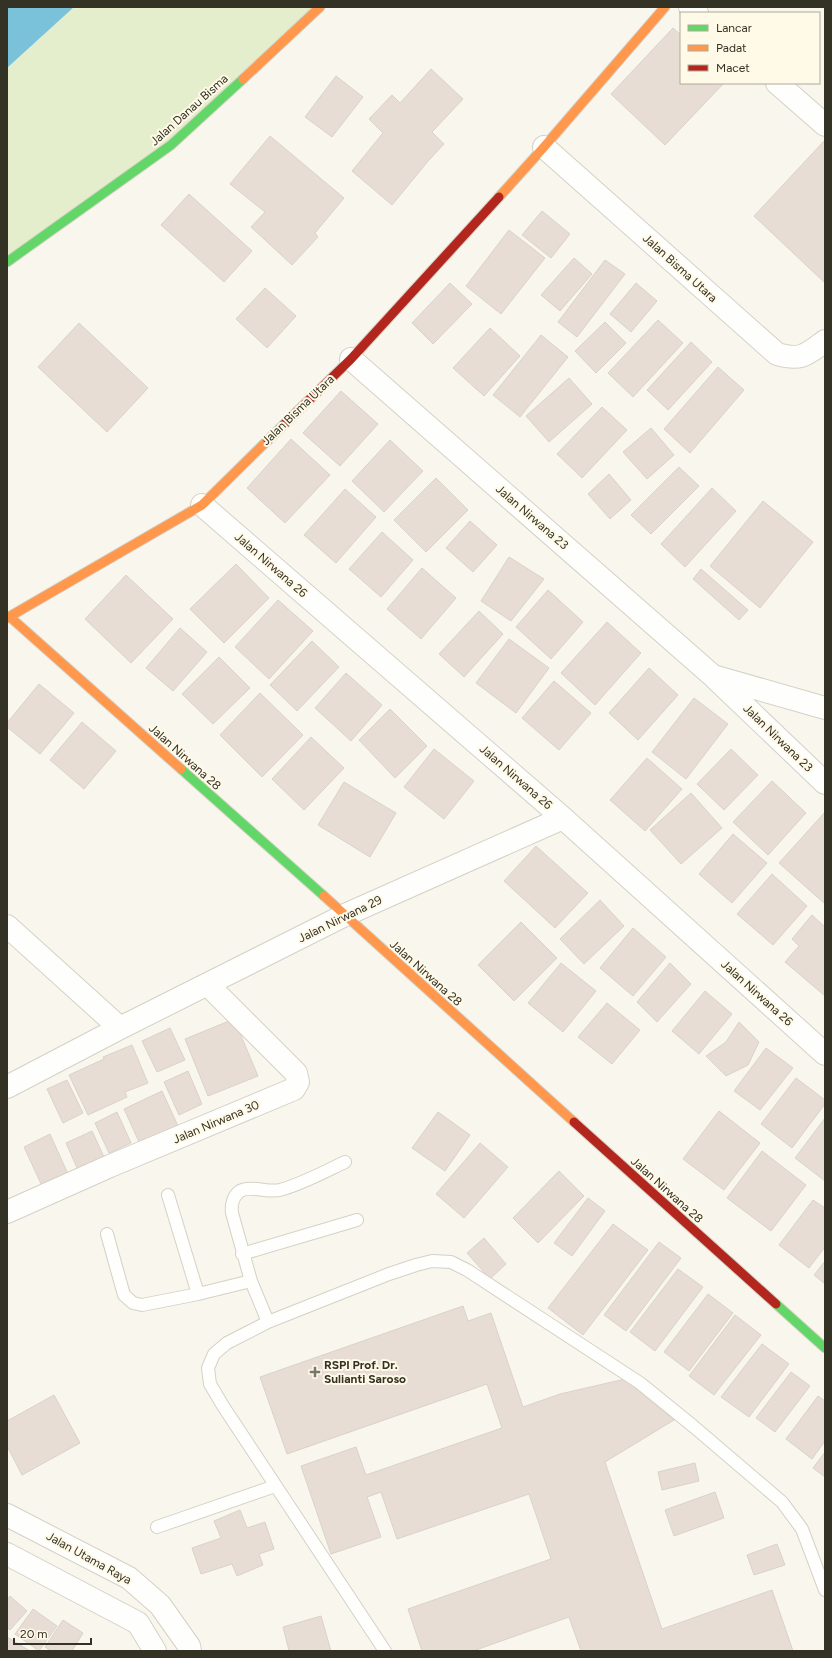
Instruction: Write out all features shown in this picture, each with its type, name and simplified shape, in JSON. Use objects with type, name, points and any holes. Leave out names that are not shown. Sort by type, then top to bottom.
[{"type":"street","name":"Jalan Danau Bisma","points":[[7,262],[171,145],[320,7]]},
{"type":"street","name":"Jalan Bisma Utara","points":[[8,618],[202,505],[351,359],[544,147],[665,7]]},
{"type":"street","points":[[778,84],[825,125]]},
{"type":"street","name":"Jalan Bisma Utara","points":[[544,147],[777,354],[791,358],[805,355],[825,341]]},
{"type":"street","name":"Jalan Nirwana 23","points":[[351,359],[713,676],[825,783]]},
{"type":"street","name":"Jalan Nirwana 26","points":[[202,505],[563,818],[825,1054]]},
{"type":"street","name":"Jalan Nirwana 28","points":[[8,618],[345,916],[825,1348]]},
{"type":"street","name":"Jalan Nirwana 23","points":[[713,676],[825,708]]},
{"type":"street","name":"Jalan Nirwana 29","points":[[7,1087],[120,1028],[345,916],[563,818]]},
{"type":"street","points":[[7,926],[120,1028]]},
{"type":"street","name":"Jalan Nirwana 30","points":[[7,1212],[110,1166],[294,1090],[298,1082],[296,1073],[208,985]]},
{"type":"street","name":"Jalan Utama Raya","points":[[7,1515],[129,1578],[160,1605],[189,1646],[190,1651]]},
{"type":"street","points":[[7,1554],[138,1623],[155,1651]]},
{"type":"lane","points":[[268,1322],[251,1281],[242,1254],[231,1206],[235,1197],[239,1192],[245,1190],[278,1190],[295,1185],[345,1162]]},
{"type":"lane","points":[[168,1195],[198,1294]]},
{"type":"lane","points":[[242,1254],[357,1220]]},
{"type":"lane","points":[[107,1234],[124,1295],[133,1303],[142,1305],[198,1294],[251,1281]]},
{"type":"lane","points":[[384,1651],[275,1486],[210,1384],[208,1368],[214,1354],[227,1343],[268,1322],[389,1274],[432,1261],[451,1262],[467,1270],[640,1382],[693,1426],[782,1502],[802,1529],[825,1590]]},
{"type":"lane","points":[[157,1527],[275,1486]]},
{"type":"green space","points":[[74,7],[320,7],[171,145],[7,262],[7,68]]},
{"type":"water","points":[[7,7],[74,7],[7,68]]},
{"type":"building","points":[[673,28],[680,34],[680,84],[723,84],[665,145],[611,94]]},
{"type":"building","points":[[431,69],[463,99],[432,132],[444,144],[392,205],[352,171],[383,133],[369,119],[392,95],[400,103]]},
{"type":"building","points":[[336,76],[363,97],[332,137],[305,117]]},
{"type":"building","points":[[270,136],[344,198],[315,233],[318,237],[292,265],[251,227],[265,212],[230,184]]},
{"type":"building","points":[[824,141],[825,142],[825,283],[754,216]]},
{"type":"building","points":[[189,194],[252,251],[224,282],[161,225]]},
{"type":"building","points":[[542,211],[570,234],[551,258],[522,235]]},
{"type":"building","points":[[509,230],[545,258],[501,314],[466,286]]},
{"type":"building","points":[[574,258],[592,274],[560,311],[541,295]]},
{"type":"building","points":[[605,260],[625,274],[577,337],[558,322]]},
{"type":"building","points":[[450,283],[472,304],[433,344],[412,323]]},
{"type":"building","points":[[636,283],[657,301],[631,332],[610,314]]},
{"type":"building","points":[[265,288],[296,316],[267,348],[236,319]]},
{"type":"building","points":[[658,320],[683,343],[633,397],[608,373]]},
{"type":"building","points":[[605,322],[626,343],[596,373],[575,351]]},
{"type":"building","points":[[79,323],[148,388],[107,432],[38,367]]},
{"type":"building","points":[[490,328],[520,356],[484,396],[453,368]]},
{"type":"building","points":[[541,335],[568,357],[520,417],[493,395]]},
{"type":"building","points":[[691,342],[712,362],[668,410],[647,390]]},
{"type":"building","points":[[718,367],[744,390],[690,453],[664,429]]},
{"type":"building","points":[[569,378],[592,404],[549,442],[526,416]]},
{"type":"building","points":[[341,391],[378,424],[340,466],[303,433]]},
{"type":"building","points":[[602,407],[627,430],[582,478],[557,454]]},
{"type":"building","points":[[651,428],[674,455],[647,479],[623,452]]},
{"type":"building","points":[[291,439],[330,475],[285,523],[247,488]]},
{"type":"building","points":[[390,440],[423,471],[384,512],[352,481]]},
{"type":"building","points":[[679,467],[699,486],[651,534],[631,515]]},
{"type":"building","points":[[609,474],[631,500],[610,519],[588,494]]},
{"type":"building","points":[[436,478],[468,510],[426,552],[394,520]]},
{"type":"building","points":[[712,488],[736,511],[685,567],[661,544]]},
{"type":"building","points":[[345,489],[376,517],[336,563],[304,535]]},
{"type":"building","points":[[763,501],[813,542],[760,608],[710,566]]},
{"type":"building","points":[[470,521],[497,545],[473,572],[446,548]]},
{"type":"building","points":[[382,532],[413,560],[381,597],[349,569]]},
{"type":"building","points":[[509,557],[544,579],[511,621],[481,601]]},
{"type":"building","points":[[236,564],[269,598],[224,643],[190,609]]},
{"type":"building","points":[[422,568],[456,598],[421,639],[387,609]]},
{"type":"building","points":[[701,569],[748,610],[739,620],[693,579]]},
{"type":"building","points":[[126,575],[173,619],[131,663],[85,619]]},
{"type":"building","points":[[548,590],[583,622],[551,659],[516,627]]},
{"type":"building","points":[[278,600],[313,631],[269,679],[235,647]]},
{"type":"building","points":[[479,611],[503,634],[464,677],[439,654]]},
{"type":"building","points":[[607,622],[641,653],[595,705],[561,673]]},
{"type":"building","points":[[180,628],[207,652],[173,691],[146,668]]},
{"type":"building","points":[[509,639],[549,668],[516,713],[476,683]]},
{"type":"building","points":[[312,641],[339,667],[297,711],[270,685]]},
{"type":"building","points":[[219,657],[250,688],[213,724],[182,694]]},
{"type":"building","points":[[649,668],[678,695],[638,740],[609,713]]},
{"type":"building","points":[[346,673],[382,705],[351,741],[315,708]]},
{"type":"building","points":[[554,681],[591,713],[559,750],[522,718]]},
{"type":"building","points":[[39,684],[74,713],[40,754],[7,727],[7,723]]},
{"type":"building","points":[[260,693],[303,735],[262,777],[220,735]]},
{"type":"building","points":[[694,698],[728,724],[686,779],[652,752]]},
{"type":"building","points":[[390,709],[427,746],[395,778],[359,740]]},
{"type":"building","points":[[82,722],[116,751],[84,789],[50,760]]},
{"type":"building","points":[[311,737],[344,768],[304,810],[272,779]]},
{"type":"building","points":[[434,749],[474,781],[444,819],[404,787]]},
{"type":"building","points":[[731,749],[758,775],[724,810],[697,784]]},
{"type":"building","points":[[647,758],[682,789],[645,831],[610,800]]},
{"type":"building","points":[[772,781],[806,813],[768,855],[733,822]]},
{"type":"building","points":[[344,782],[396,813],[370,857],[318,825]]},
{"type":"building","points":[[691,793],[722,828],[681,864],[650,830]]},
{"type":"building","points":[[825,812],[825,904],[779,863]]},
{"type":"building","points":[[733,834],[767,863],[732,903],[699,874]]},
{"type":"building","points":[[536,846],[588,893],[555,928],[504,881]]},
{"type":"building","points":[[772,874],[807,906],[773,945],[737,914]]},
{"type":"building","points":[[600,900],[624,926],[584,964],[560,939]]},
{"type":"building","points":[[812,915],[825,927],[825,996],[785,962],[799,946],[792,939]]},
{"type":"building","points":[[521,922],[557,958],[514,1001],[478,965]]},
{"type":"building","points":[[633,928],[666,957],[633,996],[600,968]]},
{"type":"building","points":[[561,963],[596,991],[563,1032],[528,1003]]},
{"type":"building","points":[[670,963],[691,984],[657,1022],[637,1002]]},
{"type":"building","points":[[705,991],[732,1014],[699,1054],[672,1031]]},
{"type":"building","points":[[607,1003],[640,1030],[612,1064],[578,1037]]},
{"type":"building","points":[[234,1019],[258,1076],[208,1096],[185,1039]]},
{"type":"building","points":[[739,1022],[759,1042],[748,1065],[726,1076],[706,1056],[726,1042]]},
{"type":"building","points":[[170,1028],[185,1060],[157,1072],[142,1041]]},
{"type":"building","points":[[132,1045],[148,1083],[125,1092],[127,1097],[88,1115],[69,1075],[104,1059],[103,1057]]},
{"type":"building","points":[[766,1048],[793,1068],[760,1110],[734,1091]]},
{"type":"building","points":[[188,1071],[202,1104],[179,1115],[164,1082]]},
{"type":"building","points":[[796,1078],[825,1100],[825,1104],[792,1148],[761,1124]]},
{"type":"building","points":[[67,1080],[83,1113],[63,1123],[47,1089]]},
{"type":"building","points":[[162,1091],[178,1126],[140,1144],[124,1109]]},
{"type":"building","points":[[719,1111],[760,1143],[724,1190],[683,1159]]},
{"type":"building","points":[[117,1112],[131,1143],[109,1153],[95,1123]]},
{"type":"building","points":[[438,1112],[470,1135],[445,1171],[412,1148]]},
{"type":"building","points":[[825,1118],[825,1181],[795,1158]]},
{"type":"building","points":[[92,1131],[104,1157],[78,1170],[66,1143]]},
{"type":"building","points":[[50,1134],[68,1174],[42,1186],[24,1147]]},
{"type":"building","points":[[480,1143],[508,1167],[464,1218],[436,1194]]},
{"type":"building","points":[[762,1151],[806,1185],[771,1231],[727,1198]]},
{"type":"building","points":[[559,1171],[584,1196],[538,1243],[513,1218]]},
{"type":"building","points":[[588,1198],[605,1211],[572,1256],[554,1243]]},
{"type":"building","points":[[813,1200],[825,1208],[825,1247],[809,1268],[779,1245]]},
{"type":"building","points":[[613,1224],[648,1250],[583,1335],[548,1308]]},
{"type":"building","points":[[484,1238],[506,1264],[490,1279],[467,1253]]},
{"type":"building","points":[[659,1242],[681,1258],[626,1331],[604,1315]]},
{"type":"building","points":[[825,1261],[825,1284],[814,1275]]},
{"type":"building","points":[[678,1269],[703,1287],[655,1351],[630,1332]]},
{"type":"building","points":[[708,1294],[733,1313],[689,1371],[664,1352]]},
{"type":"building","points":[[463,1306],[468,1321],[491,1313],[523,1407],[560,1394],[625,1379],[674,1420],[605,1462],[662,1629],[772,1590],[793,1651],[581,1651],[569,1617],[473,1651],[422,1651],[408,1609],[551,1559],[529,1494],[397,1539],[381,1492],[367,1497],[381,1537],[331,1554],[301,1466],[356,1447],[366,1475],[502,1428],[487,1384],[287,1454],[260,1377]]},
{"type":"building","points":[[735,1315],[761,1335],[714,1395],[689,1376]]},
{"type":"building","points":[[762,1344],[789,1364],[749,1417],[721,1397]]},
{"type":"building","points":[[791,1372],[810,1386],[775,1432],[756,1418]]},
{"type":"building","points":[[54,1395],[80,1443],[22,1475],[7,1446],[7,1421]]},
{"type":"building","points":[[818,1396],[825,1401],[825,1441],[812,1459],[786,1439]]},
{"type":"building","points":[[825,1452],[825,1477],[813,1468]]},
{"type":"building","points":[[695,1463],[699,1481],[662,1490],[658,1472]]},
{"type":"building","points":[[715,1492],[724,1518],[674,1536],[665,1510]]},
{"type":"building","points":[[240,1510],[247,1528],[265,1522],[274,1549],[259,1554],[263,1565],[237,1576],[232,1564],[201,1574],[192,1548],[221,1538],[214,1521]]},
{"type":"building","points":[[777,1544],[785,1565],[754,1575],[747,1555]]},
{"type":"building","points":[[10,1596],[27,1611],[10,1630],[7,1627],[7,1600]]},
{"type":"building","points":[[33,1609],[57,1626],[39,1651],[15,1634]]},
{"type":"building","points":[[321,1616],[331,1651],[289,1651],[283,1627]]},
{"type":"building","points":[[63,1620],[83,1633],[72,1651],[51,1651],[45,1647]]},
{"type":"building","points":[[7,1637],[30,1651],[7,1651]]},
{"type":"traffic: fast","points":[[7,262],[171,145],[243,79]]},
{"type":"traffic: fast","points":[[181,769],[324,896]]},
{"type":"traffic: fast","points":[[776,1304],[825,1348]]},
{"type":"traffic: slow","points":[[243,79],[320,7]]},
{"type":"traffic: slow","points":[[499,197],[665,7]]},
{"type":"traffic: slow","points":[[7,618],[202,505],[268,440]]},
{"type":"traffic: slow","points":[[10,617],[181,769]]},
{"type":"traffic: slow","points":[[324,896],[574,1122]]},
{"type":"traffic: jam","points":[[268,440],[351,359],[499,197]]},
{"type":"traffic: jam","points":[[574,1122],[776,1304]]},
{"type":"place","name":"RSPI Prof. Dr. Sulianti Saroso","points":[[315,1372]]}]
